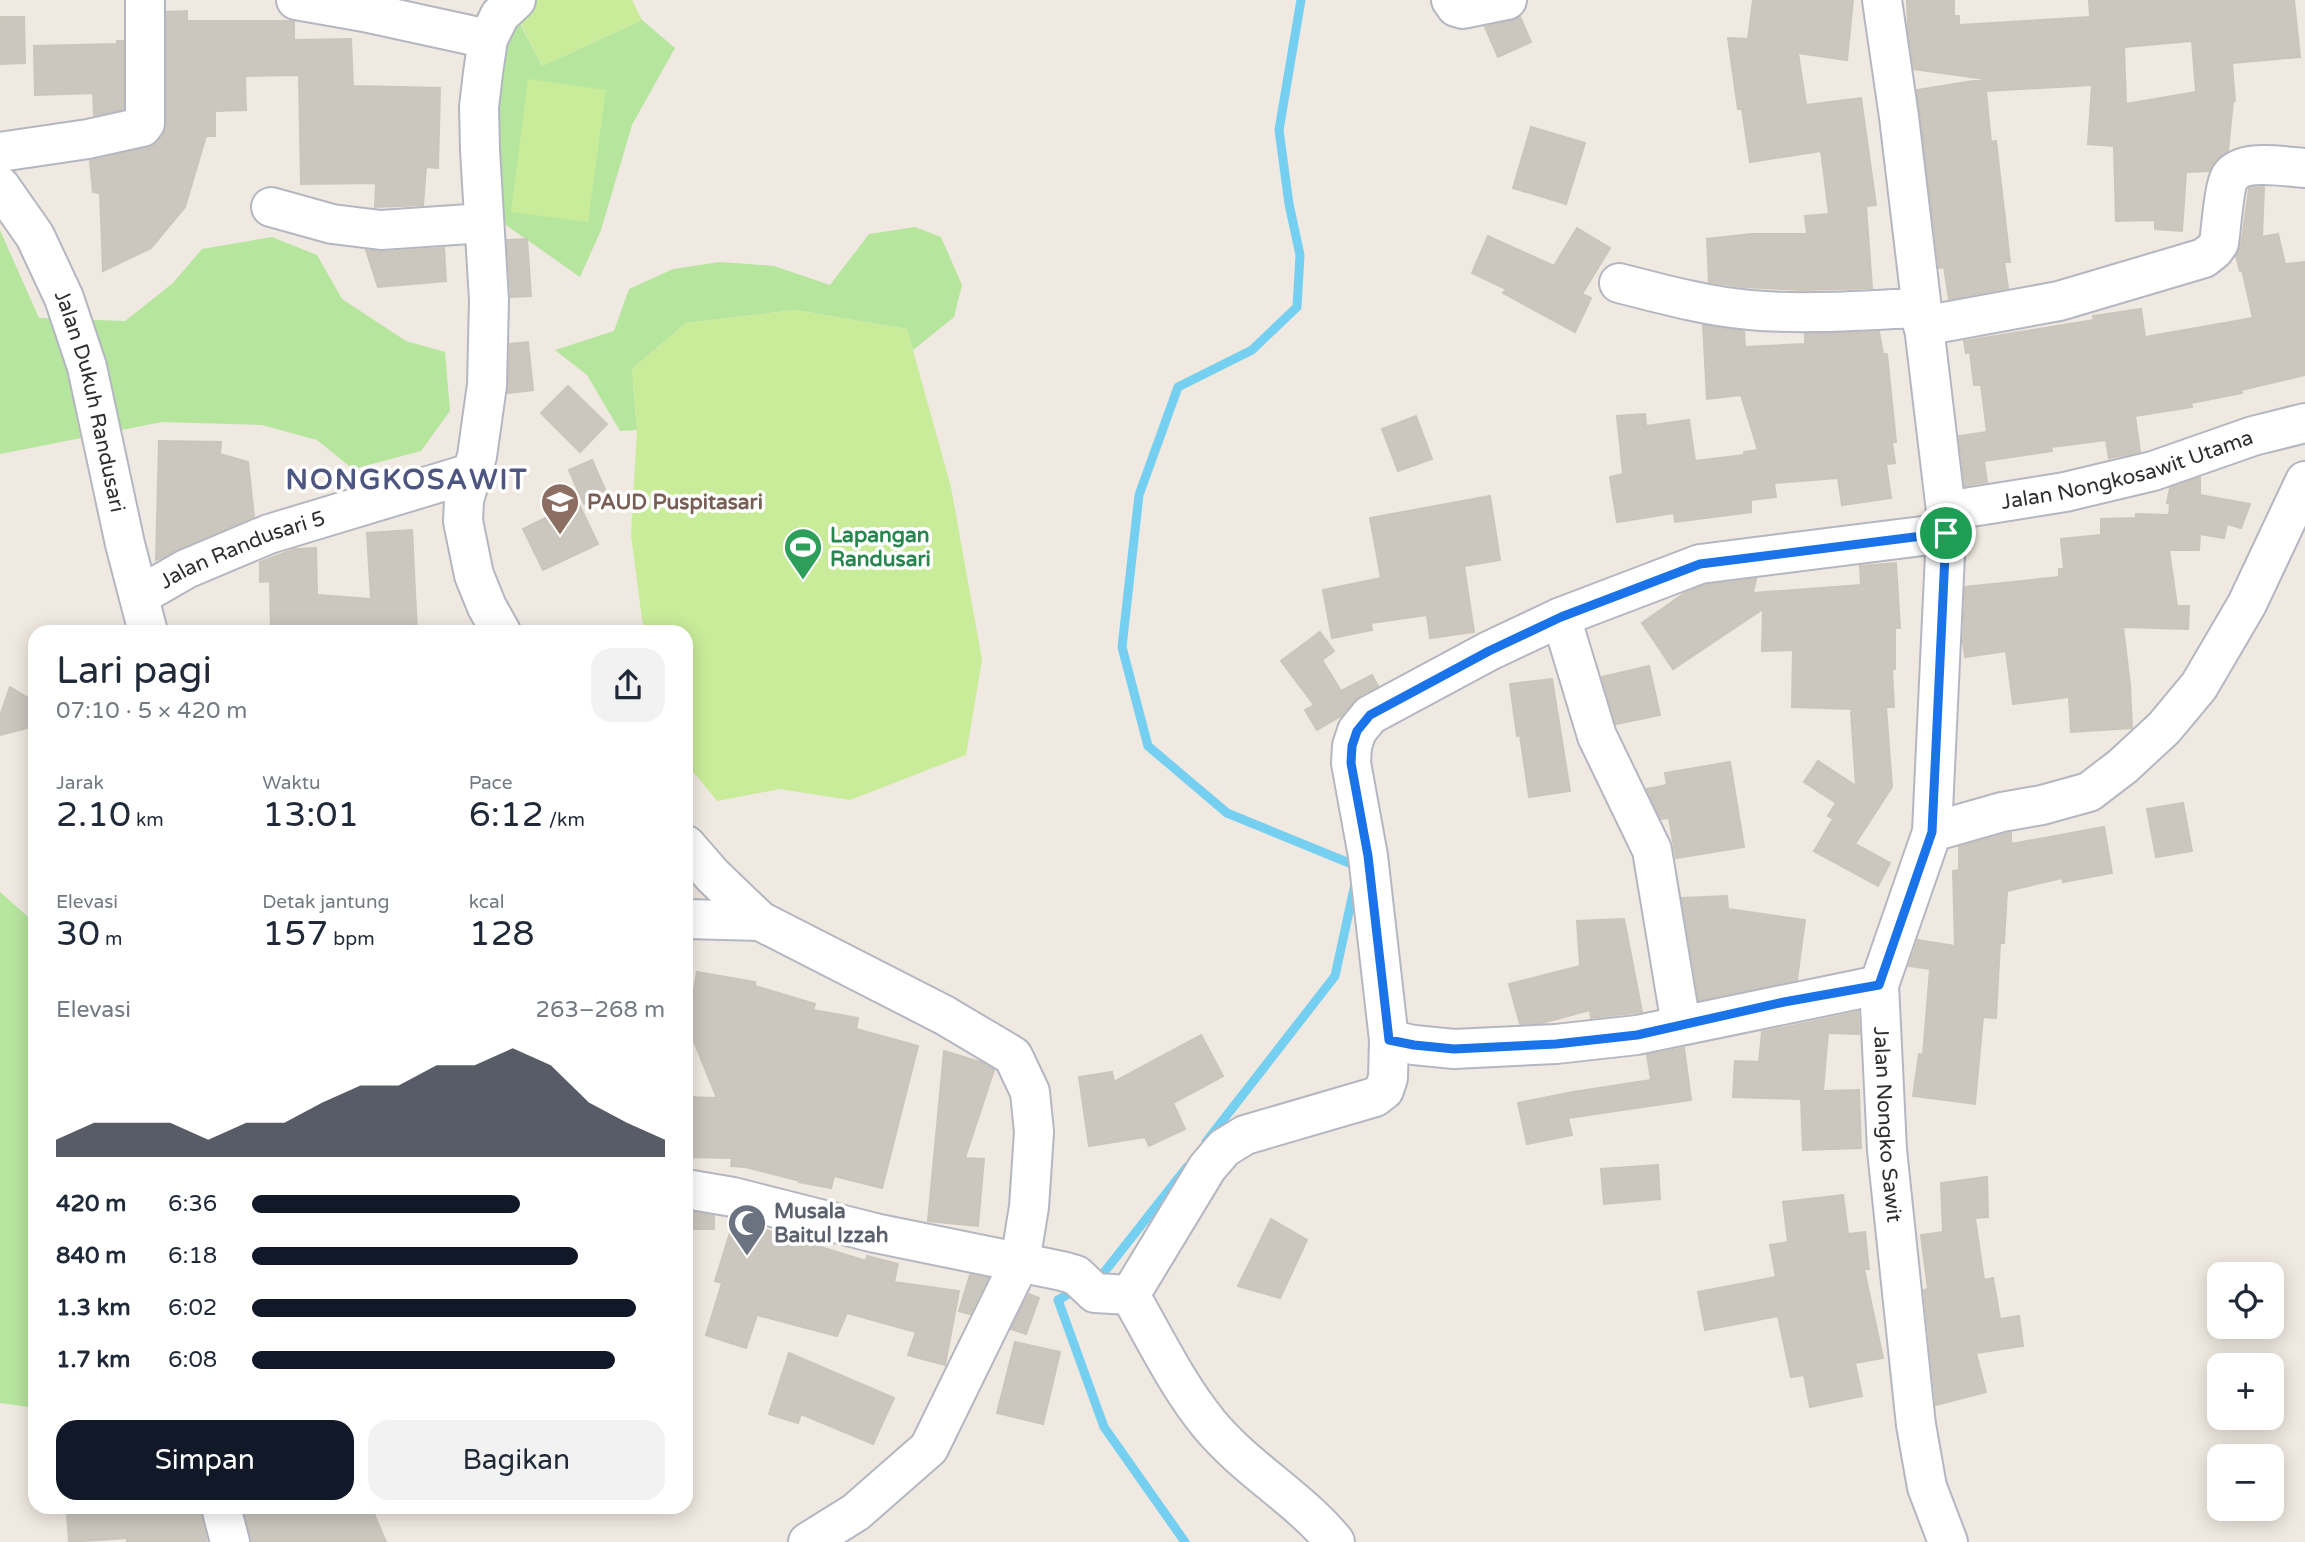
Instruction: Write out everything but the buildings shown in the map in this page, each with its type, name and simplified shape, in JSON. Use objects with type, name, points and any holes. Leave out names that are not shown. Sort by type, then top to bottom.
[{"type":"street","points":[[0,152],[88,139],[142,127],[145,123],[145,0]]},
{"type":"street","points":[[296,0],[364,12],[499,14],[480,107],[489,300],[487,385],[482,429],[464,500],[463,521],[474,575],[486,607],[497,625]]},
{"type":"street","points":[[1457,5],[1507,0]]},
{"type":"street","name":"Jalan Nongko Sawit","points":[[1881,0],[1899,117],[1946,522],[1932,832],[1879,985],[1887,1150],[1916,1425],[1927,1487],[1948,1542]]},
{"type":"street","points":[[1619,283],[1675,298],[1749,310],[1797,312],[1922,317],[2059,301],[2204,258],[2219,243],[2229,178],[2237,170],[2251,165],[2305,168]]},
{"type":"street","name":"Jalan Dukuh Randusari","points":[[0,186],[35,236],[64,298],[87,367],[143,614]]},
{"type":"street","points":[[271,207],[332,225],[381,230],[484,223]]},
{"type":"street","name":"Jalan Nongkosawit Utama","points":[[1100,1287],[1224,1148],[1245,1135],[1376,1097],[1384,1090],[1388,1078],[1389,1040],[1368,856],[1351,763],[1352,746],[1357,731],[1370,715],[1489,651],[1561,617],[1700,564],[1946,522],[2153,471],[2252,436],[2305,423]]},
{"type":"street","name":"Jalan Randusari 5","points":[[143,614],[186,569],[269,534],[471,473]]},
{"type":"street","points":[[1932,832],[2089,792],[2123,766],[2164,728],[2199,686],[2247,604],[2305,481]]},
{"type":"street","points":[[1561,617],[1597,736],[1652,850],[1681,1025]]},
{"type":"street","points":[[693,853],[760,922],[944,1015],[1013,1056],[1030,1092],[1034,1132],[1029,1207],[1020,1262],[929,1448],[856,1513],[808,1542]]},
{"type":"street","points":[[693,919],[760,922]]},
{"type":"street","points":[[1389,1040],[1454,1049],[1556,1044],[1637,1035],[1879,985]]},
{"type":"street","points":[[693,1190],[733,1197],[875,1233],[1020,1262],[1100,1287],[1183,1387],[1210,1425],[1275,1488],[1321,1524],[1335,1542]]},
{"type":"street","points":[[223,1514],[230,1542]]},
{"type":"green space","points":[[538,0],[632,0],[642,20],[542,66],[515,12]]},
{"type":"green space","points":[[514,12],[542,66],[642,20],[675,48],[632,125],[601,230],[580,277],[496,218],[498,47]]},
{"type":"green space","points":[[528,79],[606,90],[588,222],[511,212]]},
{"type":"green space","points":[[915,227],[941,237],[962,285],[954,317],[913,350],[907,329],[795,310],[686,323],[632,369],[637,430],[620,431],[587,375],[555,350],[614,331],[629,289],[673,269],[720,262],[774,266],[830,285],[869,234]]},
{"type":"green space","points":[[0,230],[39,318],[125,321],[173,283],[202,249],[272,237],[317,255],[342,299],[406,341],[445,352],[450,411],[421,451],[353,469],[317,440],[262,425],[162,422],[0,454]]},
{"type":"green space","name":"Lapangan Randusari","points":[[795,310],[907,329],[951,487],[982,660],[966,755],[850,800],[780,789],[717,801],[693,772],[693,625],[643,625],[631,535],[637,430],[632,369],[686,323]]},
{"type":"green space","points":[[0,892],[28,917],[28,1407],[0,1403]]},
{"type":"waterway","points":[[1301,0],[1279,130],[1289,204],[1300,255],[1297,307],[1252,350],[1178,387],[1139,495],[1122,647],[1148,746],[1227,813],[1359,867]]},
{"type":"waterway","points":[[1206,1142],[1335,976],[1355,884]]},
{"type":"waterway","points":[[1094,1280],[1102,1275],[1187,1167]]},
{"type":"waterway","points":[[1079,1288],[1058,1300],[1104,1427],[1185,1542]]},
{"type":"place","name":"PAUD Puspitasari","points":[[560,536]]},
{"type":"place","name":"Lapangan Randusari","points":[[803,581]]},
{"type":"place","name":"Musala Baitul Izzah","points":[[747,1257]]},
{"type":"district","name":"NONGKOSAWIT","points":[[407,480]]},
{"type":"route","points":[[1946,533],[1932,832],[1879,985],[1784,1002],[1637,1035],[1556,1044],[1454,1049],[1389,1040],[1368,856],[1351,763],[1352,746],[1357,731],[1370,715],[1489,651],[1561,617],[1700,564],[1946,533]]}]
